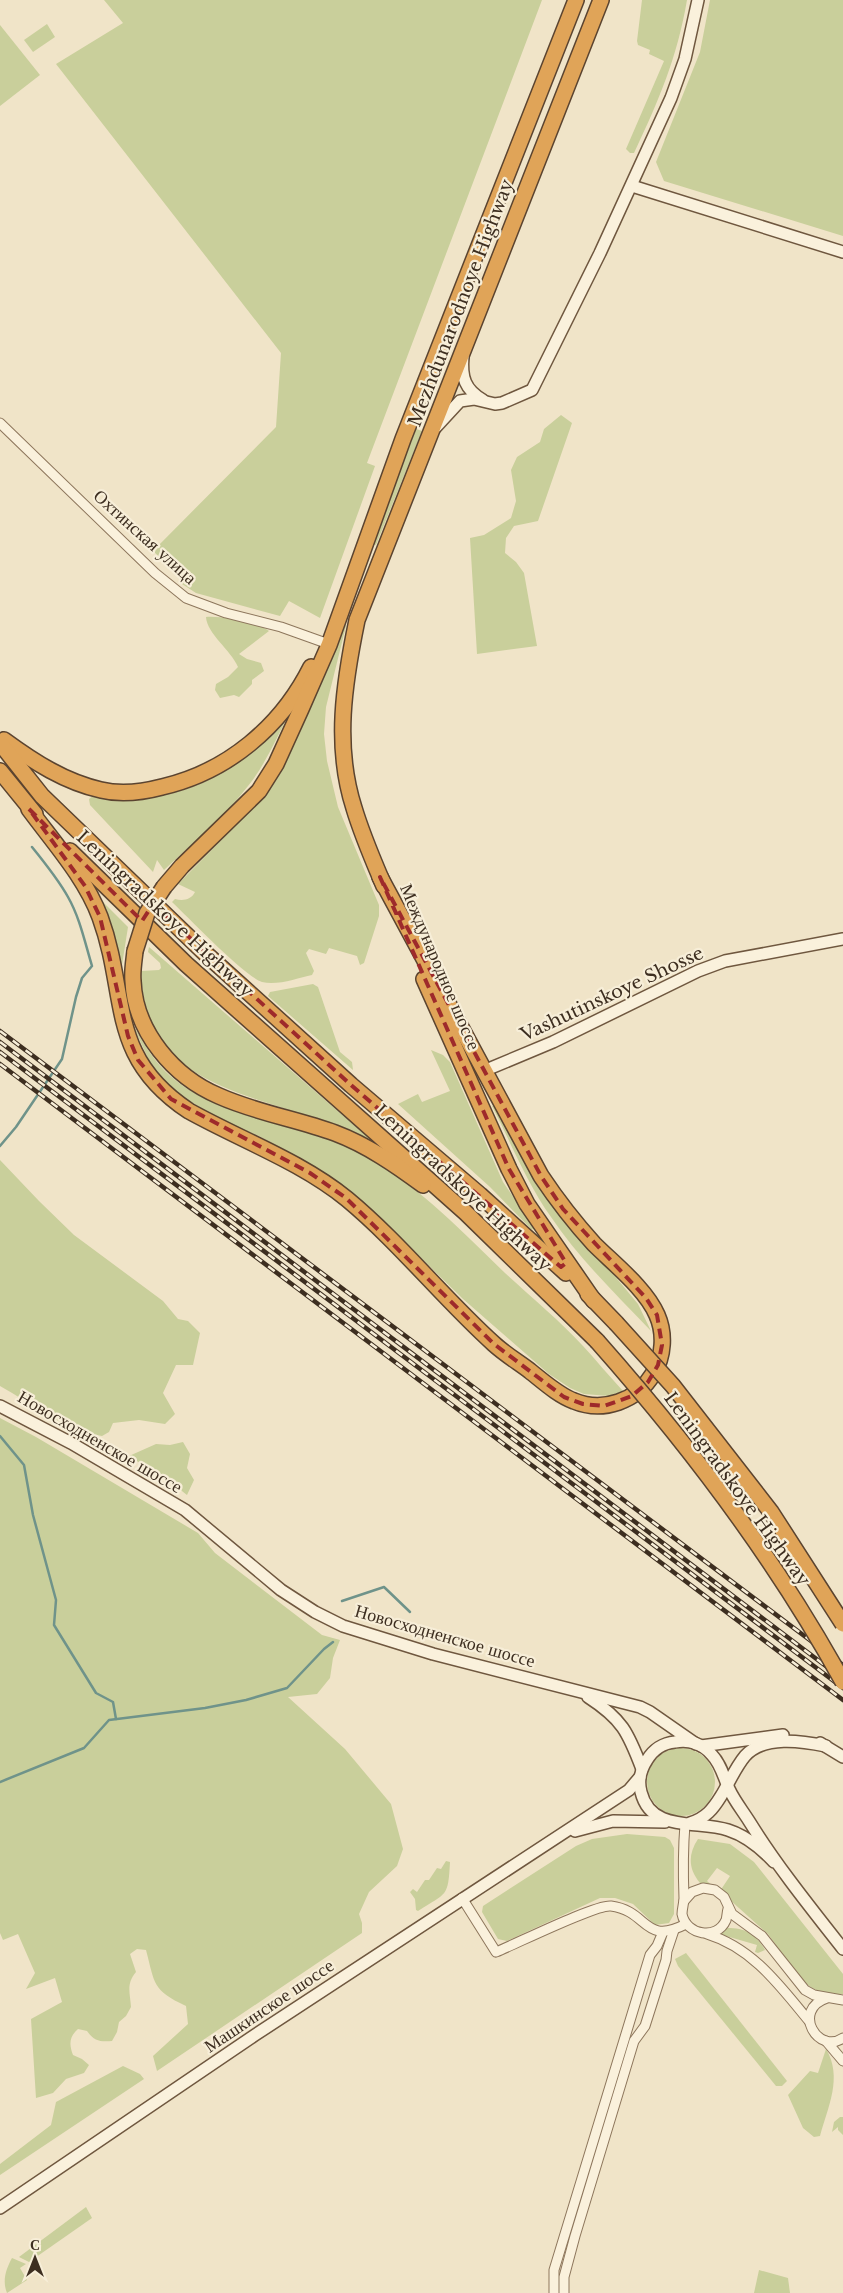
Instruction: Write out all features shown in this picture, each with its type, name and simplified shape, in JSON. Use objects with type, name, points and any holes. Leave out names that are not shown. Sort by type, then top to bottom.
[{"type":"highway","name":"Mezhdunarodnoye Highway","points":[[337,620],[403,439],[576,0]]},
{"type":"highway","name":"Mezhdunarodnoye Highway","points":[[380,877],[353,807],[345,772],[342,730],[346,674],[357,620],[601,0]]},
{"type":"highway","points":[[0,737],[56,774],[79,784],[103,791],[152,790],[200,776],[228,760],[270,727],[308,672],[323,642],[337,620]]},
{"type":"highway","points":[[337,620],[329,645],[276,764],[259,791],[182,866],[164,887],[147,913],[135,951],[133,981],[143,1024],[156,1045],[185,1077],[219,1096],[336,1133],[386,1158],[493,1241]]},
{"type":"highway","name":"Leningradskoye Highway","points":[[0,743],[42,796],[206,954],[351,1085],[494,1208],[594,1301],[674,1386],[771,1512],[843,1624]]},
{"type":"highway","name":"Leningradskoye Highway","points":[[0,771],[29,808],[79,861],[186,964],[459,1206],[597,1341],[654,1406],[746,1527],[790,1591],[843,1682]]},
{"type":"highway","points":[[29,808],[85,886],[100,917],[128,1036],[138,1060],[154,1083],[171,1099],[189,1111],[310,1173],[346,1198],[377,1225],[494,1344],[564,1397],[594,1406],[609,1405],[623,1400],[644,1386],[658,1364],[662,1345],[657,1315],[646,1298],[563,1209],[536,1168],[486,1070],[441,992],[380,877]]},
{"type":"highway","name":"Международное шоссе","points":[[380,877],[509,1169],[527,1204],[594,1301]]},
{"type":"main road","points":[[430,434],[460,401],[474,398],[487,402],[502,403],[532,390],[632,186],[671,98],[685,59],[698,0]]},
{"type":"main road","points":[[632,186],[843,252]]},
{"type":"main road","points":[[465,345],[464,382],[469,389],[487,402]]},
{"type":"main road","name":"Vashutinskoye Shosse","points":[[486,1070],[553,1042],[698,971],[725,962],[843,939]]},
{"type":"main road","name":"Новосходненское шоссе","points":[[0,1406],[71,1443],[185,1510],[281,1590],[322,1615],[367,1635],[584,1694],[640,1707],[698,1745]]},
{"type":"main road","name":"Новосходненское шоссе","points":[[584,1694],[620,1721],[629,1734],[641,1773]]},
{"type":"main road","points":[[698,1745],[800,1735],[826,1746],[843,1757]]},
{"type":"main road","points":[[774,1862],[728,1786],[712,1754],[698,1745],[682,1741],[667,1743],[649,1756],[641,1773],[641,1792],[647,1805],[657,1816],[670,1822],[709,1825],[730,1830],[758,1846],[774,1862],[843,1949]]},
{"type":"main road","points":[[685,1824],[706,1816],[728,1786],[746,1755],[758,1748],[792,1741],[805,1741],[826,1746]]},
{"type":"main road","name":"Машкинское шоссе","points":[[0,2208],[462,1898],[560,1837],[629,1790],[641,1773]]},
{"type":"main road","points":[[720,1798],[722,1774]]},
{"type":"main road","name":"Машкинское шоссе","points":[[560,1837],[613,1821],[670,1822]]},
{"type":"street","name":"Охтинская улица","points":[[0,423],[155,573],[186,598],[226,613],[323,642]]},
{"type":"street","points":[[685,1824],[682,1857],[684,1901],[682,1913],[686,1924],[695,1932],[707,1934],[744,1951],[758,1962],[809,2021],[815,2035],[826,2041],[843,2061]]},
{"type":"street","points":[[684,1901],[692,1892],[703,1888],[715,1890],[724,1898],[728,1909],[738,1919],[762,1936],[804,1990],[814,1995],[843,2000]]},
{"type":"street","points":[[462,1898],[496,1952],[606,1906],[632,1912],[652,1930],[663,1932],[674,1930],[686,1924]]},
{"type":"street","points":[[707,1934],[718,1930],[726,1920],[728,1909]]},
{"type":"street","points":[[564,2293],[564,2277],[568,2262],[615,2103],[634,2041],[645,2026],[674,1930]]},
{"type":"street","points":[[554,2293],[554,2270],[650,1955],[657,1946],[663,1932]]},
{"type":"street","points":[[809,2021],[810,2011],[819,2001],[827,1998]]},
{"type":"street","points":[[826,2041],[838,2041],[843,2038]]},
{"type":"highlighted area","points":[[29,809],[142,921],[153,904],[351,1085],[561,1267],[566,1263],[509,1169],[380,877],[541,1176],[563,1209],[646,1298],[657,1315],[662,1345],[658,1365],[648,1382],[632,1396],[604,1406],[583,1404],[564,1397],[494,1344],[346,1198],[310,1173],[171,1099],[138,1060],[128,1036],[100,917],[85,886]]},
{"type":"green space","points":[[104,0],[542,0],[367,463],[375,466],[320,618],[289,601],[280,616],[196,593],[182,584],[177,570],[171,568],[153,551],[276,427],[281,353],[56,64],[123,23]]},
{"type":"green space","points":[[642,0],[687,0],[678,41],[666,78],[634,153],[630,153],[626,149],[664,61],[649,54],[650,50],[638,45]]},
{"type":"green space","points":[[710,0],[843,0],[843,236],[664,181],[656,162],[700,52]]},
{"type":"green space","points":[[47,24],[55,37],[33,52],[24,40]]},
{"type":"green space","points":[[0,25],[40,75],[0,106]]},
{"type":"green space","points":[[561,415],[572,423],[538,521],[514,526],[506,538],[505,553],[516,562],[524,573],[537,646],[477,654],[470,538],[484,535],[511,518],[516,501],[511,470],[517,457],[540,442],[544,429]]},
{"type":"green space","points":[[416,429],[422,431],[376,545],[372,544]]},
{"type":"green space","points":[[206,617],[239,620],[257,625],[269,631],[239,654],[247,659],[261,663],[264,671],[252,680],[252,684],[239,697],[234,695],[220,698],[215,690],[216,684],[228,677],[238,667],[210,630]]},
{"type":"green space","points":[[344,623],[346,626],[326,707],[324,734],[327,761],[338,807],[379,905],[379,916],[364,963],[360,965],[357,956],[329,948],[326,954],[309,949],[306,953],[314,971],[312,975],[281,982],[262,982],[242,969],[172,902],[175,899],[187,899],[193,895],[195,892],[178,884],[266,795],[280,774]]},
{"type":"green space","points":[[288,716],[265,761],[248,786],[219,819],[164,870],[157,860],[153,872],[90,805],[89,799],[94,795],[152,796],[191,788],[227,769],[244,757]]},
{"type":"green space","points":[[100,899],[128,927],[122,965],[122,982],[117,948]]},
{"type":"green space","points":[[149,947],[371,1140],[218,1085],[194,1072],[173,1055],[157,1033],[146,1006],[141,971],[159,970],[161,968],[160,963],[148,952]]},
{"type":"green space","points":[[313,984],[318,987],[340,1052],[352,1062],[353,1070],[268,996],[270,992]]},
{"type":"green space","points":[[131,1021],[146,1048],[160,1066],[187,1088],[211,1102],[238,1112],[348,1147],[373,1160],[409,1185],[442,1213],[564,1327],[623,1391],[609,1396],[584,1394],[570,1388],[549,1374],[463,1299],[374,1212],[325,1173],[259,1136],[224,1122],[180,1095],[163,1081],[151,1065]]},
{"type":"green space","points":[[431,1050],[443,1055],[450,1062],[503,1182],[536,1230],[531,1229],[490,1187],[398,1104],[418,1094],[422,1102],[450,1091]]},
{"type":"green space","points":[[497,1104],[599,1257],[638,1304],[651,1331],[586,1262],[542,1204],[492,1106]]},
{"type":"green space","points":[[0,1160],[74,1235],[163,1301],[178,1319],[188,1321],[200,1333],[193,1365],[176,1365],[163,1393],[175,1414],[165,1424],[139,1420],[113,1423],[109,1432],[102,1436],[75,1429],[62,1423],[0,1386]]},
{"type":"green space","points":[[0,1418],[36,1437],[198,1533],[215,1553],[322,1635],[340,1640],[333,1658],[330,1678],[317,1694],[288,1697],[345,1749],[391,1804],[403,1849],[397,1866],[369,1892],[359,1914],[362,1923],[362,1933],[157,2071],[153,2056],[188,2024],[186,2006],[161,1990],[154,1978],[146,1950],[137,1949],[130,1954],[136,1972],[130,1984],[131,2007],[126,2016],[119,2022],[117,2032],[112,2041],[98,2040],[87,2031],[78,2029],[71,2038],[70,2044],[73,2055],[89,2065],[84,2073],[66,2079],[53,2093],[36,2098],[31,2019],[62,2002],[55,1978],[26,1989],[35,1973],[18,1934],[3,1940],[0,1933]]},
{"type":"green space","points":[[183,1442],[190,1454],[187,1468],[194,1480],[187,1495],[129,1456],[156,1444],[170,1445]]},
{"type":"green space","points":[[674,1748],[688,1748],[700,1753],[710,1763],[715,1775],[715,1789],[710,1801],[700,1811],[688,1816],[674,1816],[662,1811],[652,1801],[647,1789],[647,1775],[652,1763],[662,1753]]},
{"type":"green space","points":[[627,1834],[665,1837],[670,1840],[674,1848],[674,1914],[669,1923],[655,1925],[633,1904],[615,1898],[600,1898],[507,1941],[498,1939],[482,1912],[483,1906],[576,1846],[592,1839]]},
{"type":"green space","points":[[698,1839],[730,1844],[754,1862],[843,1974],[843,1994],[825,1994],[812,1988],[800,1979],[768,1934],[720,1891],[730,1876],[717,1868],[707,1881],[714,1887],[700,1883],[691,1867],[692,1850]]},
{"type":"green space","points":[[446,1861],[450,1862],[447,1888],[444,1893],[418,1911],[416,1910],[415,1899],[410,1892],[413,1889],[417,1892],[425,1880],[429,1880],[437,1868],[441,1869]]},
{"type":"green space","points":[[727,1928],[740,1929],[750,1933],[765,1950],[758,1953],[755,1952],[757,1945],[719,1934]]},
{"type":"green space","points":[[686,1953],[787,2081],[782,2086],[776,2086],[678,1966],[675,1959]]},
{"type":"green space","points":[[826,2049],[831,2060],[834,2081],[830,2103],[820,2136],[814,2137],[803,2128],[788,2095],[810,2071],[818,2073]]},
{"type":"green space","points":[[123,2066],[140,2074],[144,2079],[0,2175],[0,2164],[51,2125],[56,2102]]},
{"type":"green space","points":[[843,2117],[843,2135],[838,2130],[838,2127],[832,2132],[834,2122]]},
{"type":"green space","points":[[86,2207],[92,2218],[29,2262],[19,2257]]},
{"type":"green space","points":[[12,2258],[26,2264],[20,2268],[27,2280],[7,2293],[5,2275]]},
{"type":"green space","points":[[759,2270],[788,2278],[790,2293],[754,2293]]},
{"type":"waterway","points":[[0,1146],[16,1127],[62,1059],[82,978],[92,966],[72,905],[56,877],[32,847]]},
{"type":"waterway","points":[[0,1436],[24,1465],[33,1515],[56,1600],[54,1625],[96,1693],[113,1702],[116,1719]]},
{"type":"waterway","points":[[342,1601],[384,1587],[410,1612]]},
{"type":"waterway","points":[[0,1782],[84,1748],[109,1720],[205,1708],[246,1700],[287,1688],[333,1642]]},
{"type":"railway","points":[[0,1031],[843,1665]]},
{"type":"railway","points":[[0,1042],[843,1679]]},
{"type":"railway","points":[[0,1052],[843,1688]]},
{"type":"railway","points":[[0,1064],[843,1700]]}]
